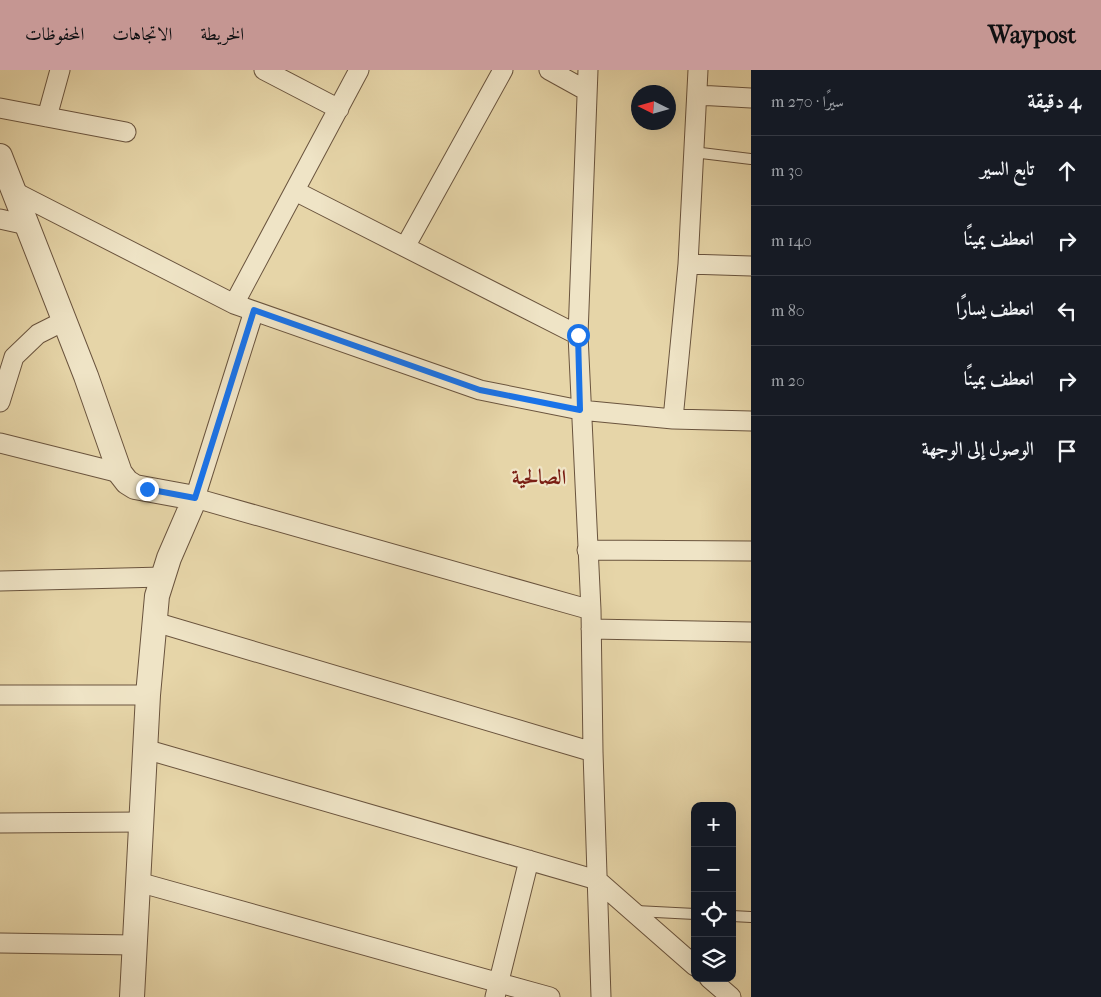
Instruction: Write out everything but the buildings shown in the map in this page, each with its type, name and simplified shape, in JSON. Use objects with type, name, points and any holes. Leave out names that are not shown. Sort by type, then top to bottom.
[{"type":"street","points":[[48,117],[60,70]]},
{"type":"street","points":[[264,70],[339,109]]},
{"type":"street","points":[[234,304],[359,70]]},
{"type":"street","points":[[405,247],[503,70]]},
{"type":"street","points":[[548,70],[588,91]]},
{"type":"street","points":[[588,70],[578,335],[591,619],[593,752],[601,997]]},
{"type":"street","points":[[673,419],[688,264],[698,70]]},
{"type":"street","points":[[697,95],[751,98]]},
{"type":"street","points":[[0,108],[126,132]]},
{"type":"street","points":[[0,156],[86,376],[120,474],[127,482],[135,487],[195,498],[591,619],[751,632]]},
{"type":"street","points":[[13,191],[234,304],[480,390],[580,410],[673,419],[751,421]]},
{"type":"street","points":[[295,191],[578,335]]},
{"type":"street","points":[[0,219],[26,225]]},
{"type":"street","points":[[688,264],[751,266]]},
{"type":"street","points":[[132,997],[148,695],[157,596],[169,558],[195,498],[254,310]]},
{"type":"street","points":[[0,402],[14,357],[38,334],[64,321]]},
{"type":"street","points":[[0,443],[120,474]]},
{"type":"street","points":[[587,550],[751,551]]},
{"type":"street","points":[[0,581],[163,577]]},
{"type":"street","points":[[154,622],[593,752]]},
{"type":"street","points":[[0,696],[148,695]]},
{"type":"street","points":[[145,750],[597,880],[691,963]]},
{"type":"street","points":[[0,822],[141,822]]},
{"type":"street","points":[[496,990],[529,860]]},
{"type":"street","points":[[138,882],[496,990],[550,997]]},
{"type":"street","points":[[0,943],[134,945]]},
{"type":"street","points":[[713,982],[730,997]]},
{"type":"lane","points":[[693,152],[751,159]]},
{"type":"lane","points":[[632,911],[691,914]]},
{"type":"lane","points":[[736,916],[751,917]]},
{"type":"district","name":"الصالحية","points":[[539,477]]},
{"type":"route","points":[[147,489],[195,498],[254,310],[480,390],[580,410],[578,335]]}]
